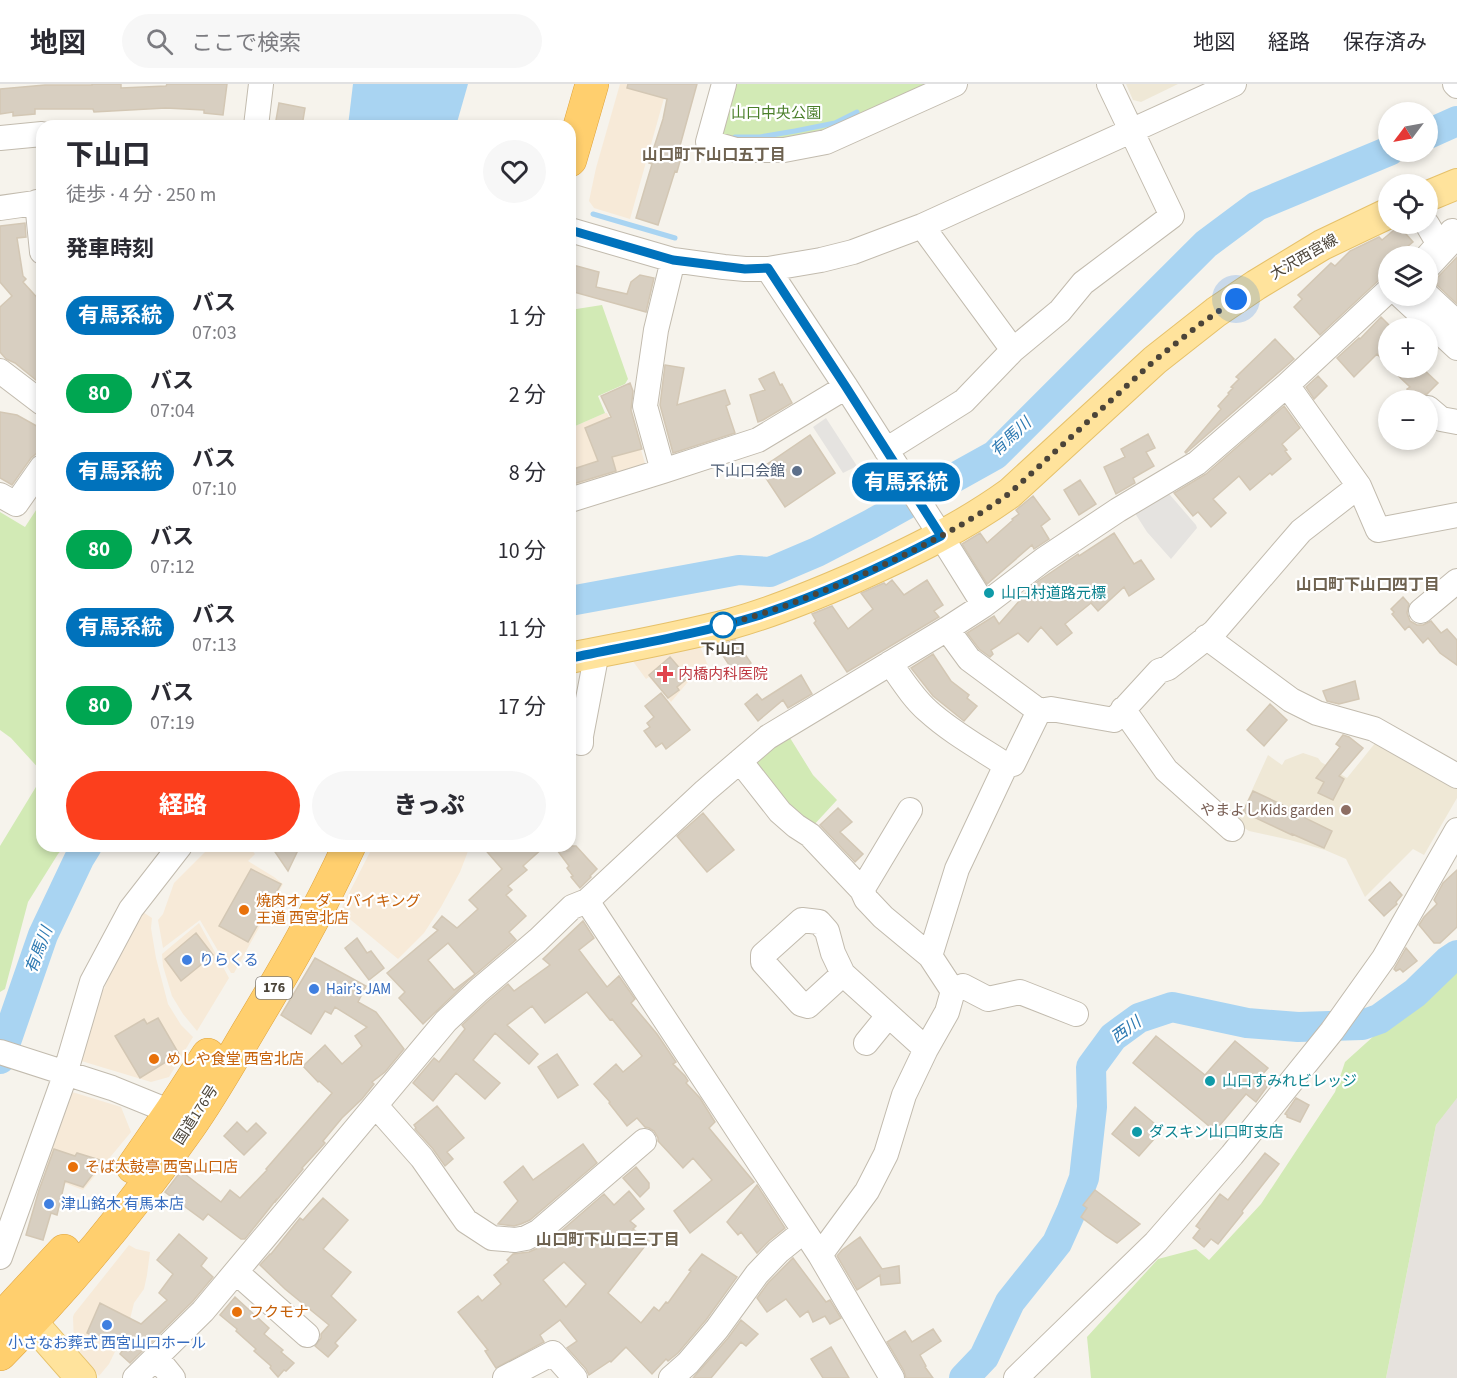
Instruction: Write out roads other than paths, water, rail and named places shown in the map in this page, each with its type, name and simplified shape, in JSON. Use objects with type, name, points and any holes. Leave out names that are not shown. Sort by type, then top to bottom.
[{"type":"highway","points":[[561,120],[571,84]]},
{"type":"highway","points":[[576,139],[592,84]]},
{"type":"highway","name":"国道176号","points":[[11,1328],[85,1260],[137,1197],[181,1119],[215,1043],[276,942],[321,852]]},
{"type":"highway","name":"国道176号","points":[[181,1119],[288,967],[346,852]]},
{"type":"main road","points":[[1438,192],[1457,184]]},
{"type":"main road","name":"大沢西宮線","points":[[583,655],[695,632],[757,616],[833,587],[886,563],[938,530],[986,511],[1010,493],[1155,360],[1216,312],[1322,245],[1378,218]]},
{"type":"main road","points":[[11,1328],[54,1378]]},
{"type":"main road","points":[[11,1328],[81,1378]]},
{"type":"street","points":[[257,120],[261,84]]},
{"type":"street","points":[[724,84],[708,142],[736,150],[784,150],[826,142],[955,84]]},
{"type":"street","points":[[886,450],[964,401],[1013,350],[1060,311],[1083,283],[1172,216],[1109,84]]},
{"type":"street","points":[[576,232],[673,260],[745,269],[822,260],[853,252],[922,226],[1234,84]]},
{"type":"street","points":[[0,138],[36,135]]},
{"type":"street","points":[[0,208],[36,203]]},
{"type":"street","points":[[922,226],[1013,350]]},
{"type":"street","points":[[1438,256],[1451,242],[1452,231]]},
{"type":"street","points":[[663,471],[645,405],[656,330],[673,260]]},
{"type":"street","points":[[768,268],[984,605]]},
{"type":"street","points":[[135,1378],[203,1311],[446,1021],[572,907],[587,901],[705,791],[768,737],[947,629],[984,605],[1043,560],[1118,510],[1197,462],[1287,386],[1378,300]]},
{"type":"street","points":[[1438,305],[1457,323]]},
{"type":"street","points":[[1412,306],[1457,348]]},
{"type":"street","points":[[0,371],[36,398]]},
{"type":"street","points":[[1287,386],[1359,486],[1378,530],[1457,515]]},
{"type":"street","points":[[576,498],[758,440],[846,387]]},
{"type":"street","points":[[1438,416],[1457,422]]},
{"type":"street","points":[[0,495],[16,504],[36,475]]},
{"type":"street","points":[[947,629],[969,659],[1039,711],[1051,709],[1114,720],[1159,671],[1168,668],[1214,632],[1301,531],[1359,486]]},
{"type":"street","points":[[1421,611],[1457,581]]},
{"type":"street","points":[[1206,638],[1292,700],[1317,713],[1374,729],[1457,776]]},
{"type":"street","points":[[581,743],[583,655]]},
{"type":"street","points":[[890,663],[909,691],[928,712],[1006,765],[1013,764],[1039,711]]},
{"type":"street","points":[[1123,709],[1166,770],[1232,829]]},
{"type":"street","points":[[740,761],[780,812],[810,835],[862,890],[866,899],[883,917],[930,956],[953,991]]},
{"type":"street","points":[[930,956],[957,869],[1006,765]]},
{"type":"street","points":[[862,890],[910,810]]},
{"type":"street","points":[[1016,1378],[1156,1242],[1232,1155],[1338,1021],[1384,958],[1457,830]]},
{"type":"street","points":[[0,1257],[92,982],[131,909],[175,852]]},
{"type":"street","points":[[587,901],[820,1255],[885,1374]]},
{"type":"street","points":[[843,974],[926,1049]]},
{"type":"street","points":[[820,1255],[867,1191],[886,1154],[904,1095],[947,1012],[953,991],[963,986],[988,999],[1020,992],[1076,1014]]},
{"type":"street","points":[[866,1043],[888,1016]]},
{"type":"street","points":[[0,1052],[112,1088],[181,1119]]},
{"type":"street","points":[[376,1106],[422,1158],[466,1221],[492,1238],[515,1240],[538,1232],[644,1141]]},
{"type":"street","points":[[671,1378],[688,1363],[717,1329],[757,1274],[778,1252],[804,1231]]},
{"type":"street","points":[[236,1272],[307,1335]]},
{"type":"street","points":[[505,1378],[553,1353],[575,1378]]},
{"type":"street","points":[[156,1357],[173,1378]]},
{"type":"water","points":[[353,84],[468,84],[458,120],[349,120]]},
{"type":"waterway","points":[[735,137],[760,137],[835,123],[857,112]]},
{"type":"waterway","name":"有馬川","points":[[1438,130],[1457,121]]},
{"type":"waterway","name":"有馬川","points":[[576,600],[739,570],[770,572],[817,552],[871,524],[995,455],[1206,244],[1257,206],[1378,156]]},
{"type":"waterway","points":[[593,214],[675,238]]},
{"type":"waterway","name":"有馬川","points":[[0,1059],[43,935],[83,852]]},
{"type":"waterway","name":"西川","points":[[964,1378],[984,1357],[1010,1302],[1057,1243],[1071,1212],[1084,1178],[1092,1107],[1091,1067],[1113,1037],[1139,1018],[1172,1007],[1247,1023],[1298,1027],[1362,1025],[1379,1019],[1415,993],[1457,955]]},
{"type":"place","name":"下山口会館","points":[[797,471]]},
{"type":"place","name":"山口村道路元標","points":[[989,593]]},
{"type":"place","name":"下山口","points":[[723,625]]},
{"type":"place","name":"内橋内科医院","points":[[665,674]]},
{"type":"place","name":"やまよしKids garden","points":[[1346,810]]},
{"type":"place","name":"焼肉オーダーバイキング 王道 西宮北店","points":[[244,910]]},
{"type":"place","name":"りらくる","points":[[187,960]]},
{"type":"place","name":"Hair’s JAM","points":[[314,989]]},
{"type":"place","name":"めしや食堂 西宮北店","points":[[154,1059]]},
{"type":"place","name":"山口すみれビレッジ","points":[[1210,1081]]},
{"type":"place","name":"ダスキン山口町支店","points":[[1137,1132]]},
{"type":"place","name":"そば太鼓亭 西宮山口店","points":[[73,1167]]},
{"type":"place","name":"津山銘木 有馬本店","points":[[49,1204]]},
{"type":"place","name":"フクモナ","points":[[237,1312]]},
{"type":"place","name":"小さなお葬式 西宮山口ホール","points":[[107,1325]]},
{"type":"district","name":"山口町下山口五丁目","points":[[714,155]]},
{"type":"district","name":"山口町下山口四丁目","points":[[1368,585]]},
{"type":"district","name":"山口町下山口三丁目","points":[[608,1240]]},
{"type":"park label","name":"山口中央公園","points":[[776,113]]}]
